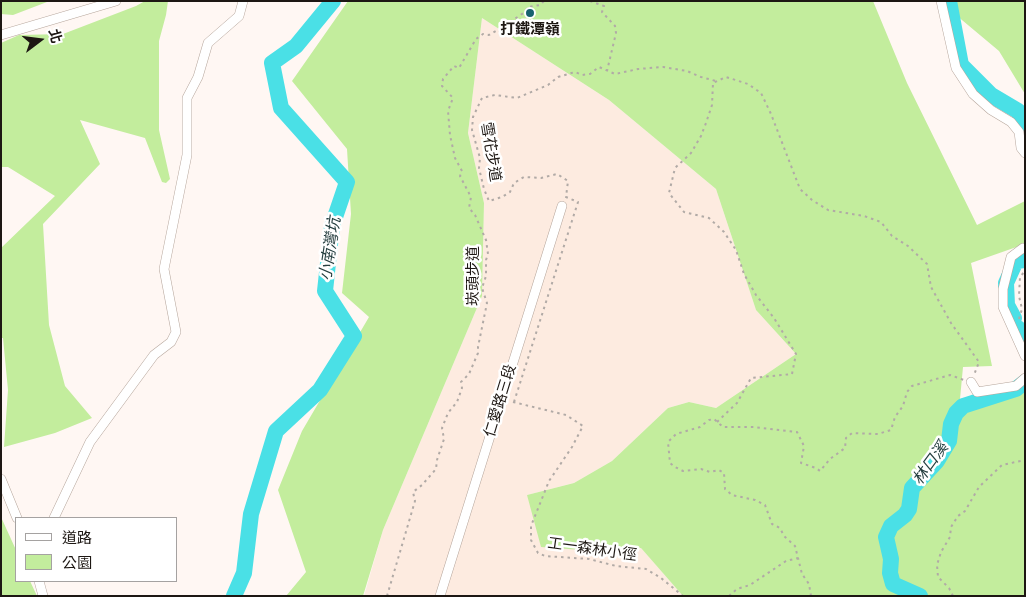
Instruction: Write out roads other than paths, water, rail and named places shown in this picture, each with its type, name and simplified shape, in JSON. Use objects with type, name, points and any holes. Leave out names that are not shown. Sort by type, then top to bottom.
[{"type":"street","points":[[1,35],[116,1]]},
{"type":"street","points":[[54,517],[90,442],[154,356],[171,342],[176,332],[164,269],[187,155],[186,98],[198,77],[208,43],[239,16],[243,1]]},
{"type":"street","points":[[943,2],[956,68],[972,94],[991,110],[1011,122],[1019,132],[1022,148],[1025,153]]},
{"type":"street","name":"仁愛路三段","points":[[440,596],[564,201]]},
{"type":"street","points":[[1025,248],[1011,257],[1003,289],[1003,307],[1025,356]]},
{"type":"street","points":[[971,382],[977,392],[1016,386],[1025,378]]},
{"type":"street","points":[[1,479],[17,517]]},
{"type":"street","points":[[39,582],[44,596]]},
{"type":"waterway","name":"小南灣坑","points":[[234,596],[244,573],[251,514],[276,431],[320,390],[354,336],[325,291],[332,226],[347,182],[281,108],[272,63],[296,46],[333,1]]},
{"type":"waterway","name":"林口溪","points":[[949,1],[961,65],[991,95],[1018,111],[1025,126]]},
{"type":"waterway","name":"林口溪","points":[[1014,318],[1007,305],[1006,283],[1016,261],[1025,260]]},
{"type":"waterway","name":"林口溪","points":[[1018,328],[1025,342]]},
{"type":"waterway","name":"林口溪","points":[[920,596],[893,584],[890,573],[891,559],[886,537],[891,526],[905,515],[909,509],[912,488],[937,461],[949,441],[951,424],[956,413],[963,406],[1016,389],[1025,382]]},
{"type":"place","name":"打鐵潭嶺","points":[[530,13]]}]
